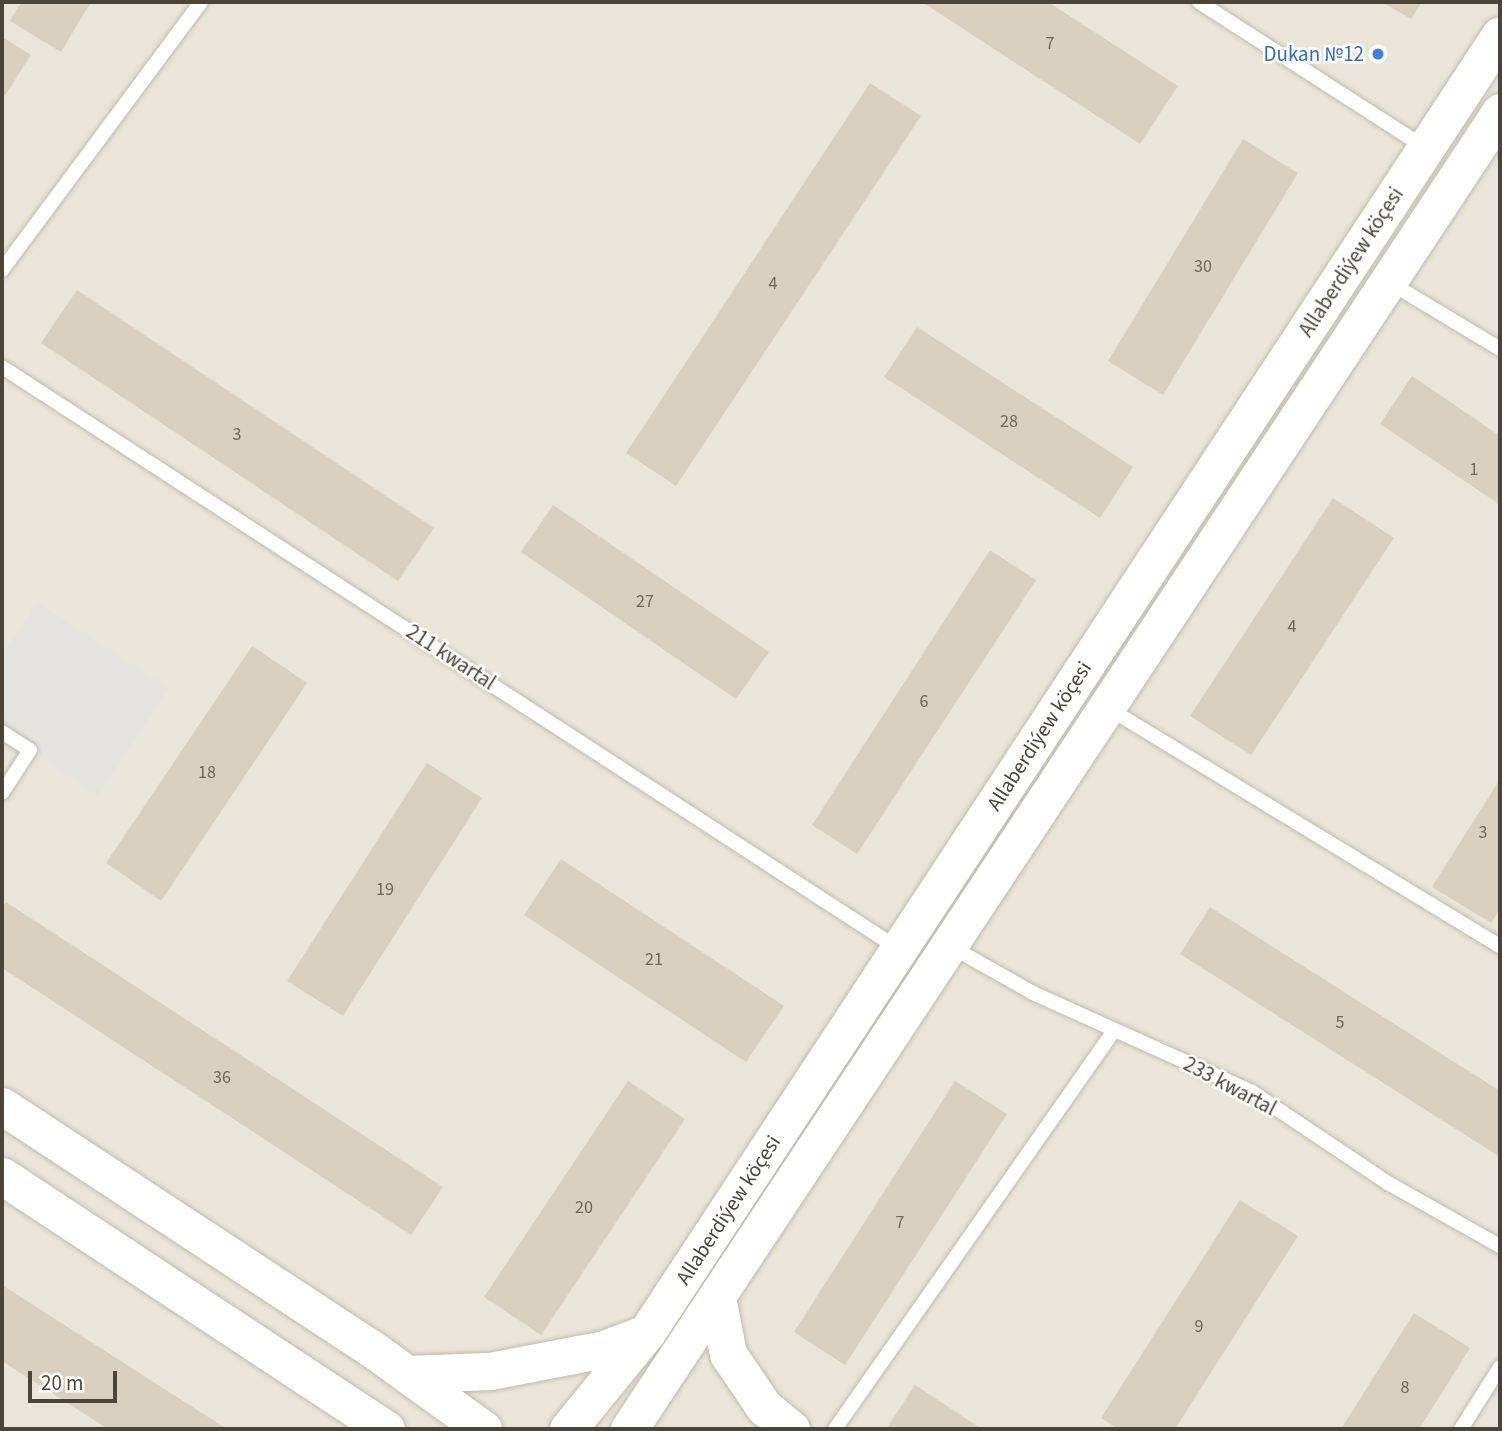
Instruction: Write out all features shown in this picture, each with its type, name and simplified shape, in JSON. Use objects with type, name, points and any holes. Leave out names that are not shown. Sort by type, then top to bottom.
[{"type":"street","name":"Allaberdiýew köçesi","points":[[568,1429],[647,1332],[1500,35]]},
{"type":"street","name":"Allaberdiýew köçesi","points":[[629,1429],[1500,112]]},
{"type":"street","points":[[2,1105],[407,1374],[484,1429]]},
{"type":"street","points":[[2,1175],[386,1429]]},
{"type":"street","points":[[717,1297],[728,1354],[764,1407],[791,1429]]},
{"type":"street","points":[[407,1374],[490,1371],[604,1349],[647,1332]]},
{"type":"lane","points":[[2,270],[201,2]]},
{"type":"lane","points":[[1199,2],[1426,148]]},
{"type":"lane","points":[[1388,282],[1500,349]]},
{"type":"lane","name":"211 kwartal","points":[[2,367],[899,949]]},
{"type":"lane","points":[[1107,707],[1500,946]]},
{"type":"lane","points":[[2,732],[30,750],[2,793]]},
{"type":"lane","name":"233 kwartal","points":[[949,946],[1032,993],[1252,1092],[1388,1183],[1500,1246]]},
{"type":"lane","points":[[835,1429],[1114,1031]]},
{"type":"lane","points":[[1461,1429],[1500,1367]]},
{"type":"shaded area","points":[[2,2],[1500,2],[1500,1429],[2,1429]]},
{"type":"shaded area","points":[[37,602],[169,688],[98,796],[2,732],[2,655]]},
{"type":"building","points":[[21,2],[91,2],[61,52],[10,21]]},
{"type":"building","points":[[922,2],[1048,2],[1178,86],[1140,144]]},
{"type":"building","points":[[1382,2],[1422,2],[1411,19]]},
{"type":"building","points":[[2,37],[31,55],[2,100]]},
{"type":"building","points":[[870,83],[921,116],[676,486],[626,453]]},
{"type":"building","points":[[1243,139],[1298,173],[1163,395],[1108,361]]},
{"type":"building","points":[[77,290],[434,528],[398,581],[41,343]]},
{"type":"building","points":[[917,327],[1133,467],[1100,518],[884,377]]},
{"type":"building","points":[[1412,376],[1500,436],[1500,505],[1380,424]]},
{"type":"building","points":[[1333,498],[1394,538],[1251,755],[1190,716]]},
{"type":"building","points":[[553,505],[769,652],[736,699],[521,552]]},
{"type":"building","points":[[990,550],[1036,580],[857,854],[812,825]]},
{"type":"building","points":[[252,646],[307,683],[161,901],[106,863]]},
{"type":"building","points":[[427,763],[482,798],[343,1016],[287,981]]},
{"type":"building","points":[[1500,779],[1500,909],[1491,923],[1432,887]]},
{"type":"building","points":[[561,859],[784,1006],[746,1062],[524,915]]},
{"type":"building","points":[[6,902],[443,1187],[411,1235],[2,968],[2,908]]},
{"type":"building","points":[[1210,907],[1500,1091],[1500,1157],[1180,954]]},
{"type":"building","points":[[628,1081],[685,1119],[541,1335],[484,1297]]},
{"type":"building","points":[[955,1081],[1007,1114],[845,1365],[794,1332]]},
{"type":"building","points":[[1240,1200],[1298,1236],[1175,1429],[1118,1429],[1101,1418]]},
{"type":"building","points":[[2,1285],[227,1429],[108,1429],[2,1361]]},
{"type":"building","points":[[1414,1313],[1470,1348],[1419,1429],[1341,1429]]},
{"type":"building","points":[[915,1385],[982,1429],[886,1429]]},
{"type":"place","name":"Dukan №12","points":[[1378,54]]}]
